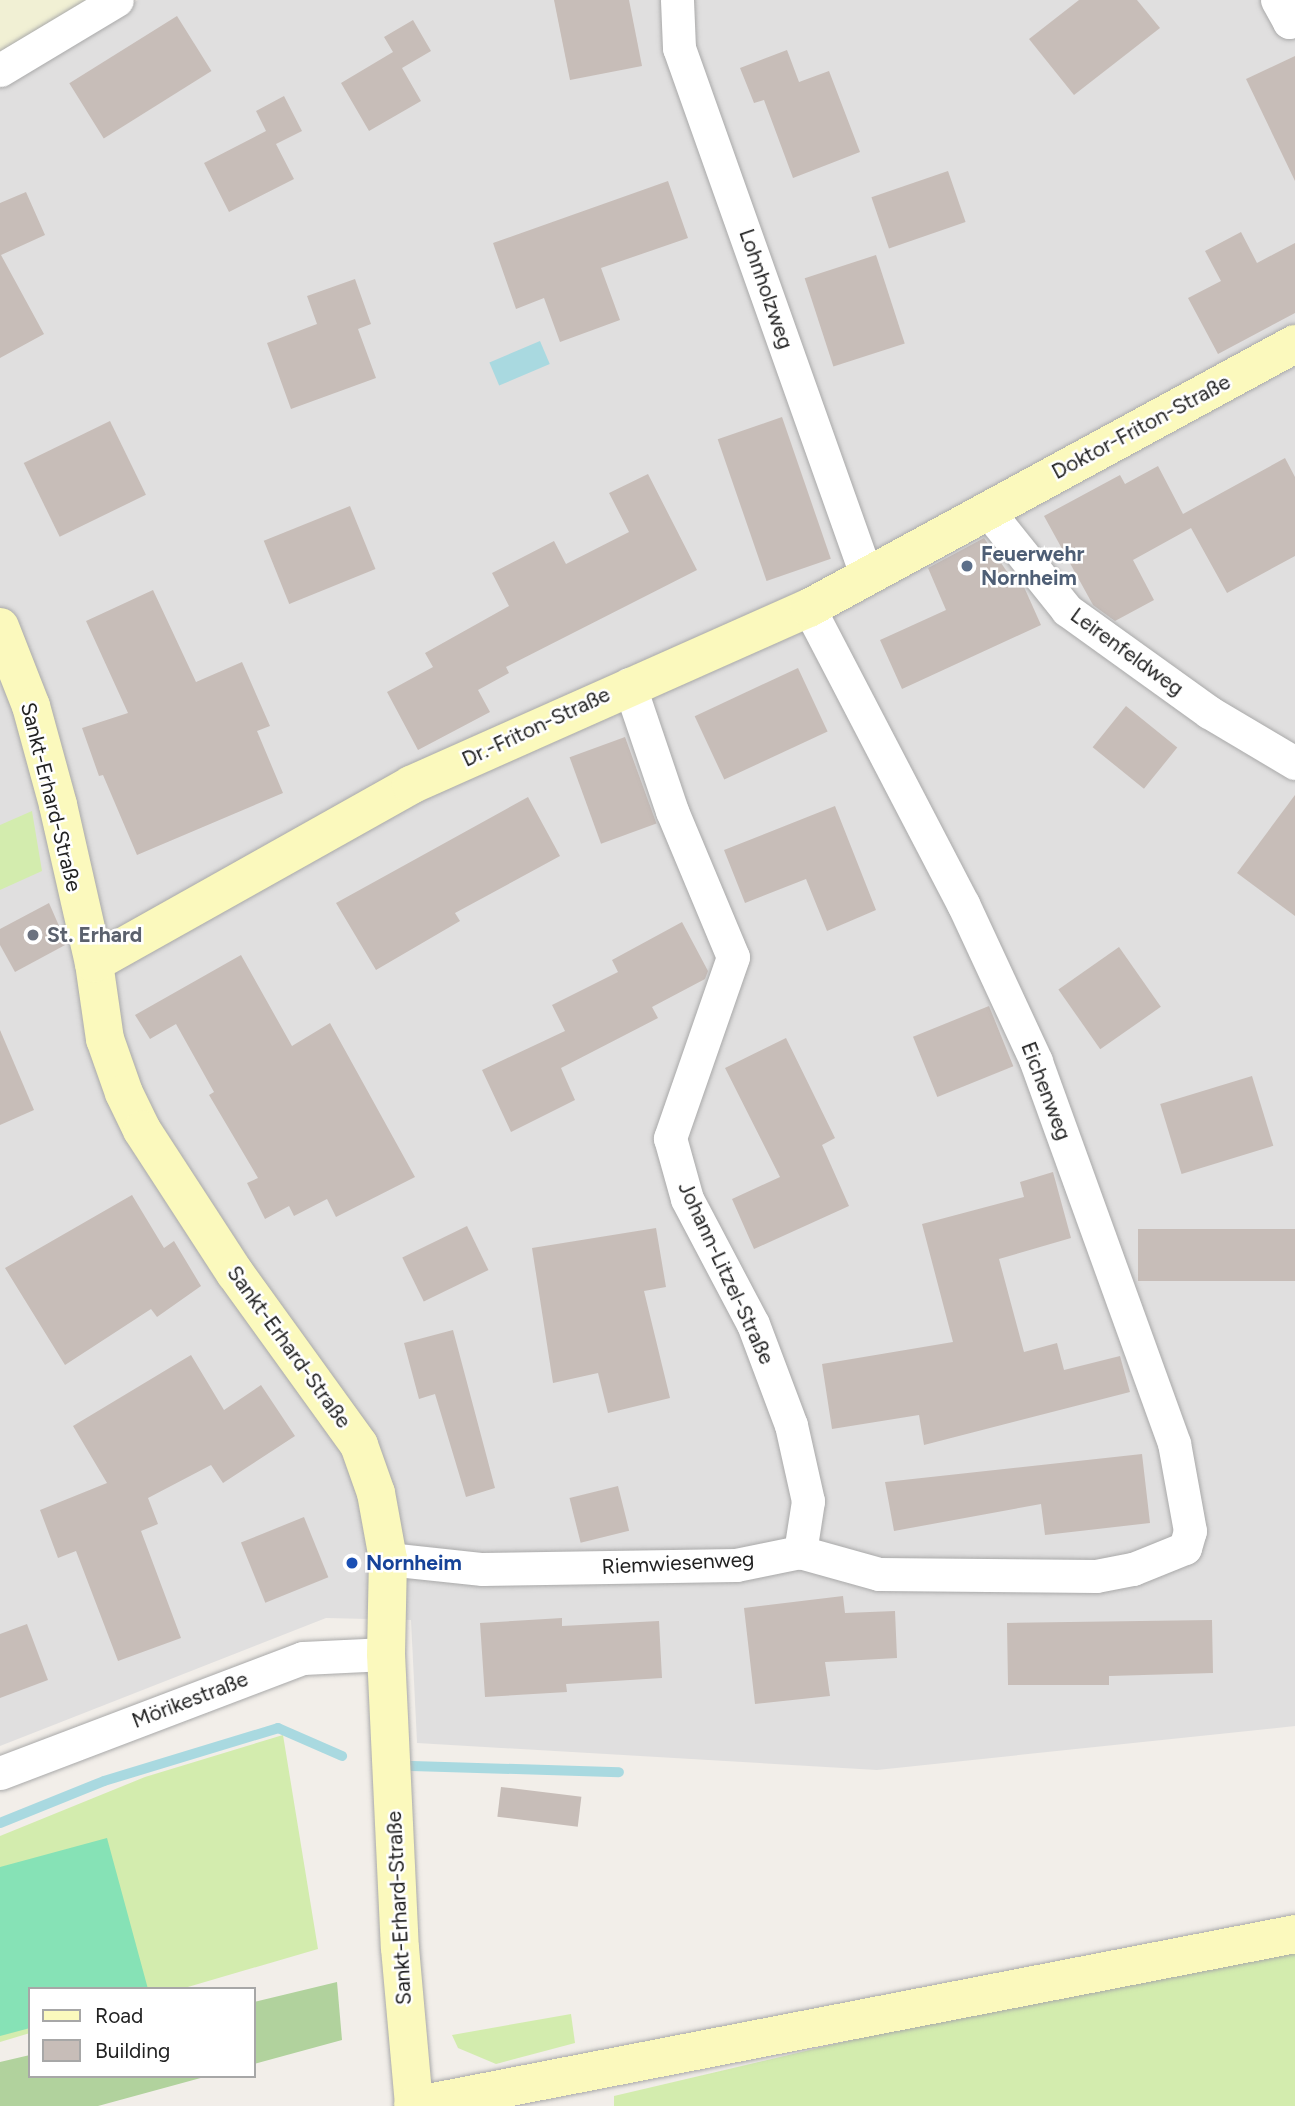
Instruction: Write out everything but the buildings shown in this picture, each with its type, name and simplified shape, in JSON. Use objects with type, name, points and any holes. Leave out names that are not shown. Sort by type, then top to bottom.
[{"type":"street","points":[[0,70],[117,0]]},
{"type":"street","name":"Lohnholzweg","points":[[677,0],[679,48],[867,577]]},
{"type":"street","name":"Doktor-Friton-Straße","points":[[986,510],[1295,344]]},
{"type":"street","name":"Dr.-Friton-Straße","points":[[94,963],[411,785],[629,684],[809,608],[986,510]]},
{"type":"street","name":"Leirenfeldweg","points":[[986,510],[1068,610],[1209,712],[1295,763]]},
{"type":"street","name":"Eichenweg","points":[[809,608],[963,904],[1036,1061],[1174,1443],[1190,1531],[1185,1548],[1133,1569]]},
{"type":"street","name":"Sankt-Erhard-Straße","points":[[3,645],[58,805],[94,963],[105,1039],[136,1118],[235,1273],[359,1446],[376,1493],[388,1559],[386,1654],[405,2035],[414,2106]]},
{"type":"street","name":"Johann-Litzel-Straße","points":[[629,684],[672,811],[733,957],[670,1138],[687,1199],[753,1324],[791,1425],[808,1501],[800,1552]]},
{"type":"street","name":"Riemwiesenweg","points":[[388,1559],[482,1569],[736,1565],[800,1552],[879,1574],[1097,1576],[1133,1569]]},
{"type":"street","name":"Mörikestraße","points":[[0,1773],[303,1658],[386,1654]]},
{"type":"street","points":[[414,2106],[1295,1934]]},
{"type":"shaded area","points":[[138,0],[1295,0],[1295,1726],[877,1770],[417,1743],[411,1620],[326,1618],[0,1746],[0,85]]},
{"type":"green space","points":[[0,0],[96,0],[0,58]]},
{"type":"green space","points":[[32,811],[42,871],[0,890],[0,825]]},
{"type":"green space","points":[[283,1735],[318,1949],[188,1987],[28,1987],[28,2034],[0,2042],[0,1836],[145,1777]]},
{"type":"green space","points":[[107,1838],[147,1987],[28,1987],[28,2029],[0,2036],[0,1867]]},
{"type":"green space","points":[[1295,1953],[1295,2106],[614,2106],[614,2096],[933,2021]]},
{"type":"green space","points":[[337,1982],[342,2040],[256,2063],[256,2002]]},
{"type":"green space","points":[[571,2014],[575,2043],[496,2064],[458,2048],[452,2035]]},
{"type":"green space","points":[[28,2055],[28,2078],[201,2078],[98,2106],[0,2106],[0,2062]]},
{"type":"water","points":[[540,341],[550,364],[499,386],[489,362]]},
{"type":"waterway","points":[[0,1823],[104,1781],[278,1728],[342,1756]]},
{"type":"waterway","points":[[412,1766],[619,1772]]},
{"type":"place","name":"Feuerwehr Nornheim","points":[[967,566]]},
{"type":"place","name":"St. Erhard","points":[[33,935]]},
{"type":"place","name":"Nornheim","points":[[352,1563]]}]
